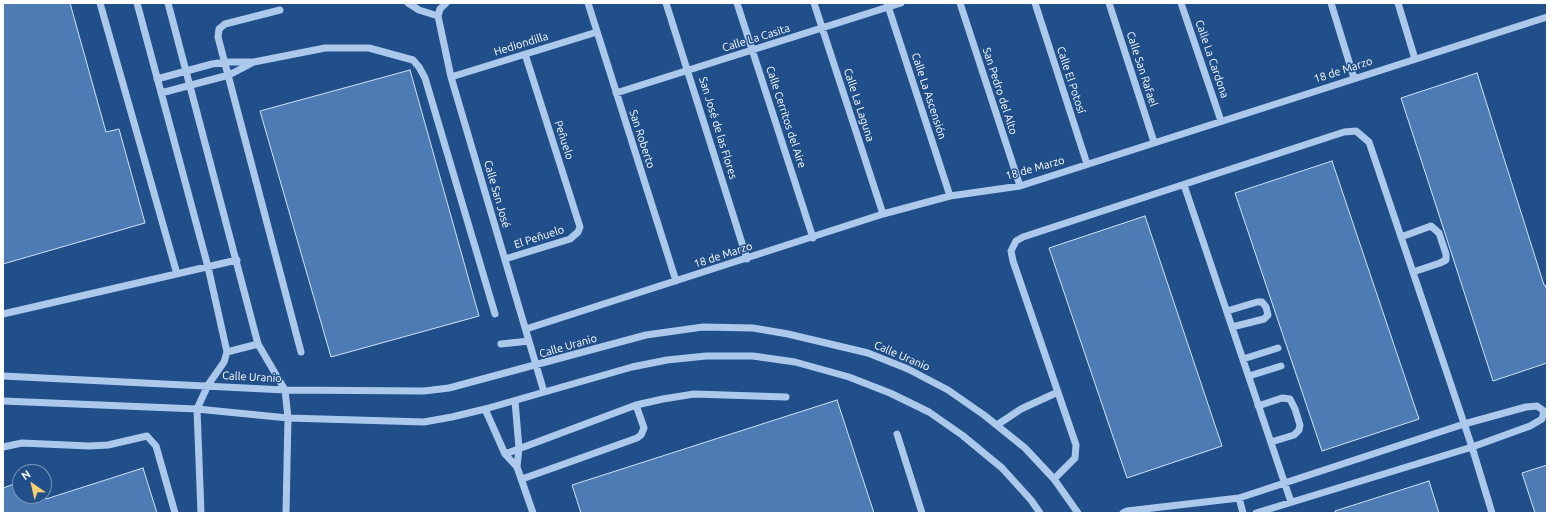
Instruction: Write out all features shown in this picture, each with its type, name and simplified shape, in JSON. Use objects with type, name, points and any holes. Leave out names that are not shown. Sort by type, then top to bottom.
[{"type":"street","points":[[100,3],[177,274]]},
{"type":"street","points":[[137,3],[208,267],[227,352],[224,362],[208,385],[197,409],[201,513]]},
{"type":"street","points":[[168,3],[258,344],[285,390],[288,418],[286,513]]},
{"type":"street","points":[[408,3],[419,10],[438,16],[440,9],[446,3]]},
{"type":"street","name":"San Roberto","points":[[588,3],[676,281]]},
{"type":"street","name":"San José de las Flores","points":[[666,3],[747,259]]},
{"type":"street","name":"Calle Cerritos del Aire","points":[[737,3],[813,238]]},
{"type":"street","name":"Calle La Laguna","points":[[814,3],[883,214]]},
{"type":"street","name":"Calle La Casita","points":[[616,92],[688,71],[888,5],[902,3]]},
{"type":"street","name":"San Pedro del Alto","points":[[960,3],[1020,186]]},
{"type":"street","name":"Calle El Potosí","points":[[1035,3],[1087,164]]},
{"type":"street","name":"Calle San Rafael","points":[[1108,3],[1154,142]]},
{"type":"street","name":"Calle La Cardona","points":[[1181,3],[1221,121]]},
{"type":"street","points":[[1331,3],[1354,78]]},
{"type":"street","points":[[1398,3],[1415,59]]},
{"type":"street","name":"Calle La Ascensión","points":[[888,5],[950,196]]},
{"type":"street","points":[[280,10],[222,26],[218,37],[226,62],[301,352]]},
{"type":"street","name":"Calle San José","points":[[438,16],[451,77],[544,392]]},
{"type":"street","name":"18 de Marzo","points":[[526,329],[813,238],[883,214],[950,196],[1020,186],[1547,17]]},
{"type":"street","name":"Hediondilla","points":[[451,77],[597,32]]},
{"type":"street","points":[[157,79],[226,62],[254,62],[325,48],[369,48],[413,60],[425,78],[495,314]]},
{"type":"street","name":"Peñuelo","points":[[525,54],[580,222],[578,232]]},
{"type":"street","points":[[161,93],[229,75],[254,62]]},
{"type":"street","points":[[1054,479],[1070,464],[1076,452],[1058,392],[1013,261],[1011,251],[1012,246],[1023,237],[1344,132],[1356,131],[1369,142],[1472,447],[1492,513]]},
{"type":"street","points":[[1184,184],[1291,502]]},
{"type":"street","points":[[1401,237],[1431,226],[1439,233],[1446,254],[1446,260],[1413,272]]},
{"type":"street","name":"El Peñuelo","points":[[505,259],[570,239],[578,232]]},
{"type":"street","points":[[3,314],[237,260]]},
{"type":"street","points":[[1227,312],[1257,302],[1262,302],[1266,306],[1268,315],[1264,319],[1232,328]]},
{"type":"street","name":"Calle Uranio","points":[[3,376],[285,390],[424,392],[449,388],[536,366],[646,335],[703,327],[754,328],[788,334],[868,353],[908,369],[948,390],[997,425],[1025,448],[1054,479],[1078,513]]},
{"type":"street","points":[[501,344],[529,341]]},
{"type":"street","points":[[227,352],[258,344]]},
{"type":"street","points":[[1243,360],[1278,348]]},
{"type":"street","points":[[3,401],[197,409],[288,418],[424,422],[485,409],[632,367],[667,360],[706,356],[753,356],[795,362],[850,377],[890,393],[929,412],[962,435],[1002,468],[1031,500],[1040,513]]},
{"type":"street","points":[[1249,376],[1281,366]]},
{"type":"street","points":[[997,425],[1021,409],[1058,392]]},
{"type":"street","points":[[505,454],[636,405],[694,394],[786,397]]},
{"type":"street","points":[[1258,406],[1282,398],[1290,399],[1295,408],[1300,425],[1299,430],[1294,435],[1271,442]]},
{"type":"street","points":[[515,401],[519,448],[517,467]]},
{"type":"street","points":[[522,479],[638,438],[644,428],[636,405]]},
{"type":"street","points":[[1123,513],[1127,511],[1239,498],[1464,424],[1526,407],[1537,406],[1544,411],[1542,419],[1530,426],[1472,447],[1256,513]]},
{"type":"street","points":[[485,409],[505,454],[517,467],[532,513]]},
{"type":"street","points":[[897,434],[922,513]]},
{"type":"street","points":[[3,447],[22,444],[102,445],[147,436],[156,446],[175,513]]},
{"type":"street","points":[[1239,498],[1243,513]]},
{"type":"building","points":[[3,3],[70,3],[106,132],[119,129],[145,223],[3,264]]},
{"type":"building","points":[[410,70],[479,316],[331,357],[260,111]]},
{"type":"building","points":[[1477,73],[1544,285],[1547,290],[1547,363],[1493,381],[1401,98]]},
{"type":"building","points":[[1332,161],[1419,419],[1322,451],[1235,193]]},
{"type":"building","points":[[1145,216],[1222,446],[1127,478],[1049,248]]},
{"type":"building","points":[[837,400],[874,513],[581,513],[572,485]]},
{"type":"building","points":[[1547,465],[1547,513],[1535,513],[1522,473]]},
{"type":"building","points":[[143,468],[157,513],[3,513],[3,488],[12,485],[12,504],[52,504],[52,497]]},
{"type":"building","points":[[1429,481],[1439,513],[1335,513],[1335,511]]}]
